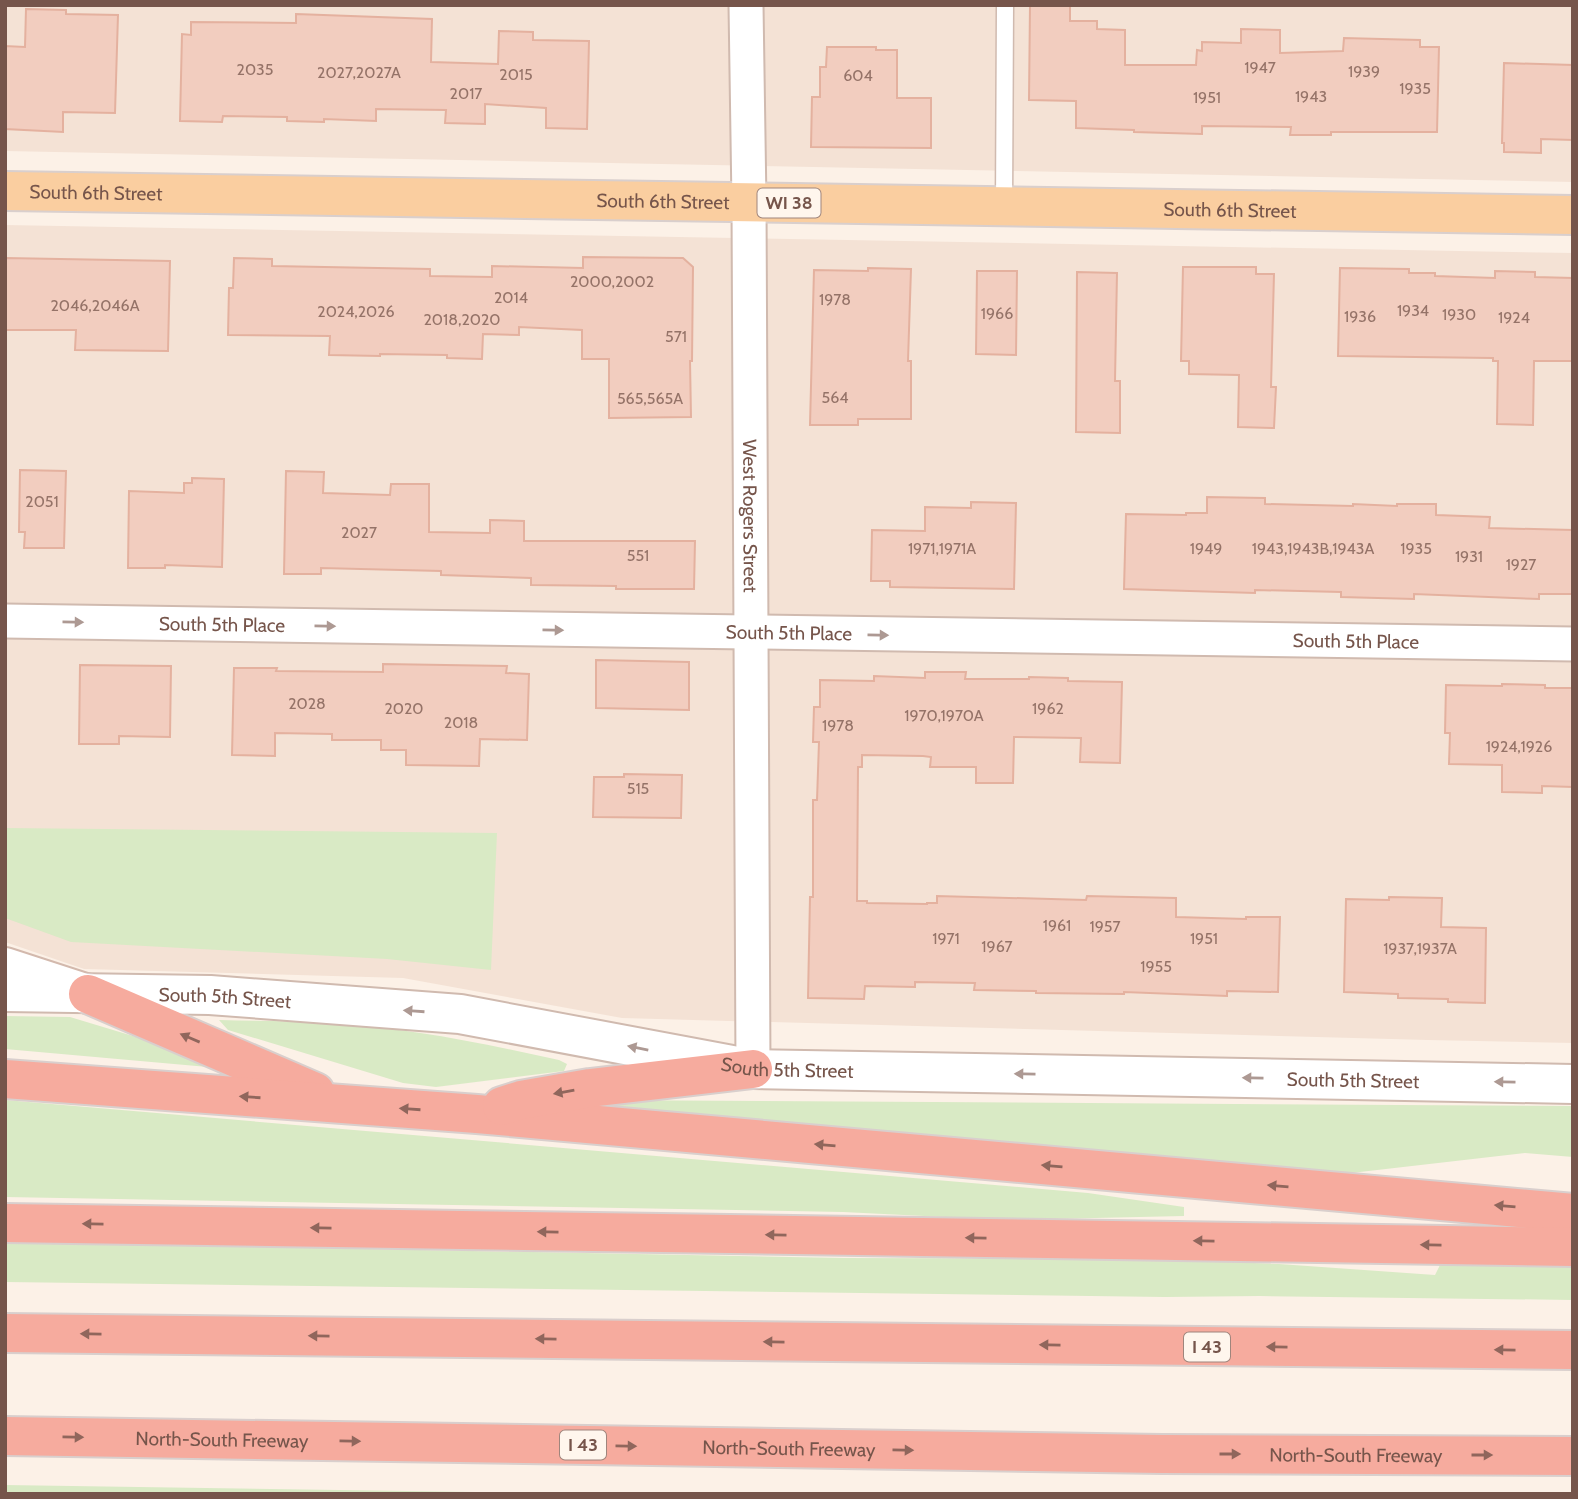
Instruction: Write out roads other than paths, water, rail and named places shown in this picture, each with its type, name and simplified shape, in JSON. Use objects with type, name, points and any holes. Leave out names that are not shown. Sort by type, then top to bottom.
[{"type":"highway","points":[[88,994],[342,1104]]},
{"type":"highway","points":[[477,1114],[521,1100],[590,1088],[754,1069]]},
{"type":"highway","points":[[5,1079],[477,1114],[1573,1213]]},
{"type":"highway","points":[[5,1223],[1573,1247]]},
{"type":"highway","name":"I 43","points":[[5,1332],[1573,1350]]},
{"type":"highway","name":"North-South Freeway","points":[[5,1436],[1162,1454],[1573,1456]]},
{"type":"main road","name":"South 6th Street","points":[[5,191],[1573,215]]},
{"type":"street","name":"West Rogers Street","points":[[746,5],[754,1069]]},
{"type":"street","name":"South 5th Place","points":[[5,621],[1573,644]]},
{"type":"street","points":[[5,967],[88,994]]},
{"type":"street","name":"South 5th Street","points":[[5,992],[210,995],[460,1014],[754,1069],[1573,1084]]},
{"type":"lane","points":[[1004,207],[1005,5]]}]
